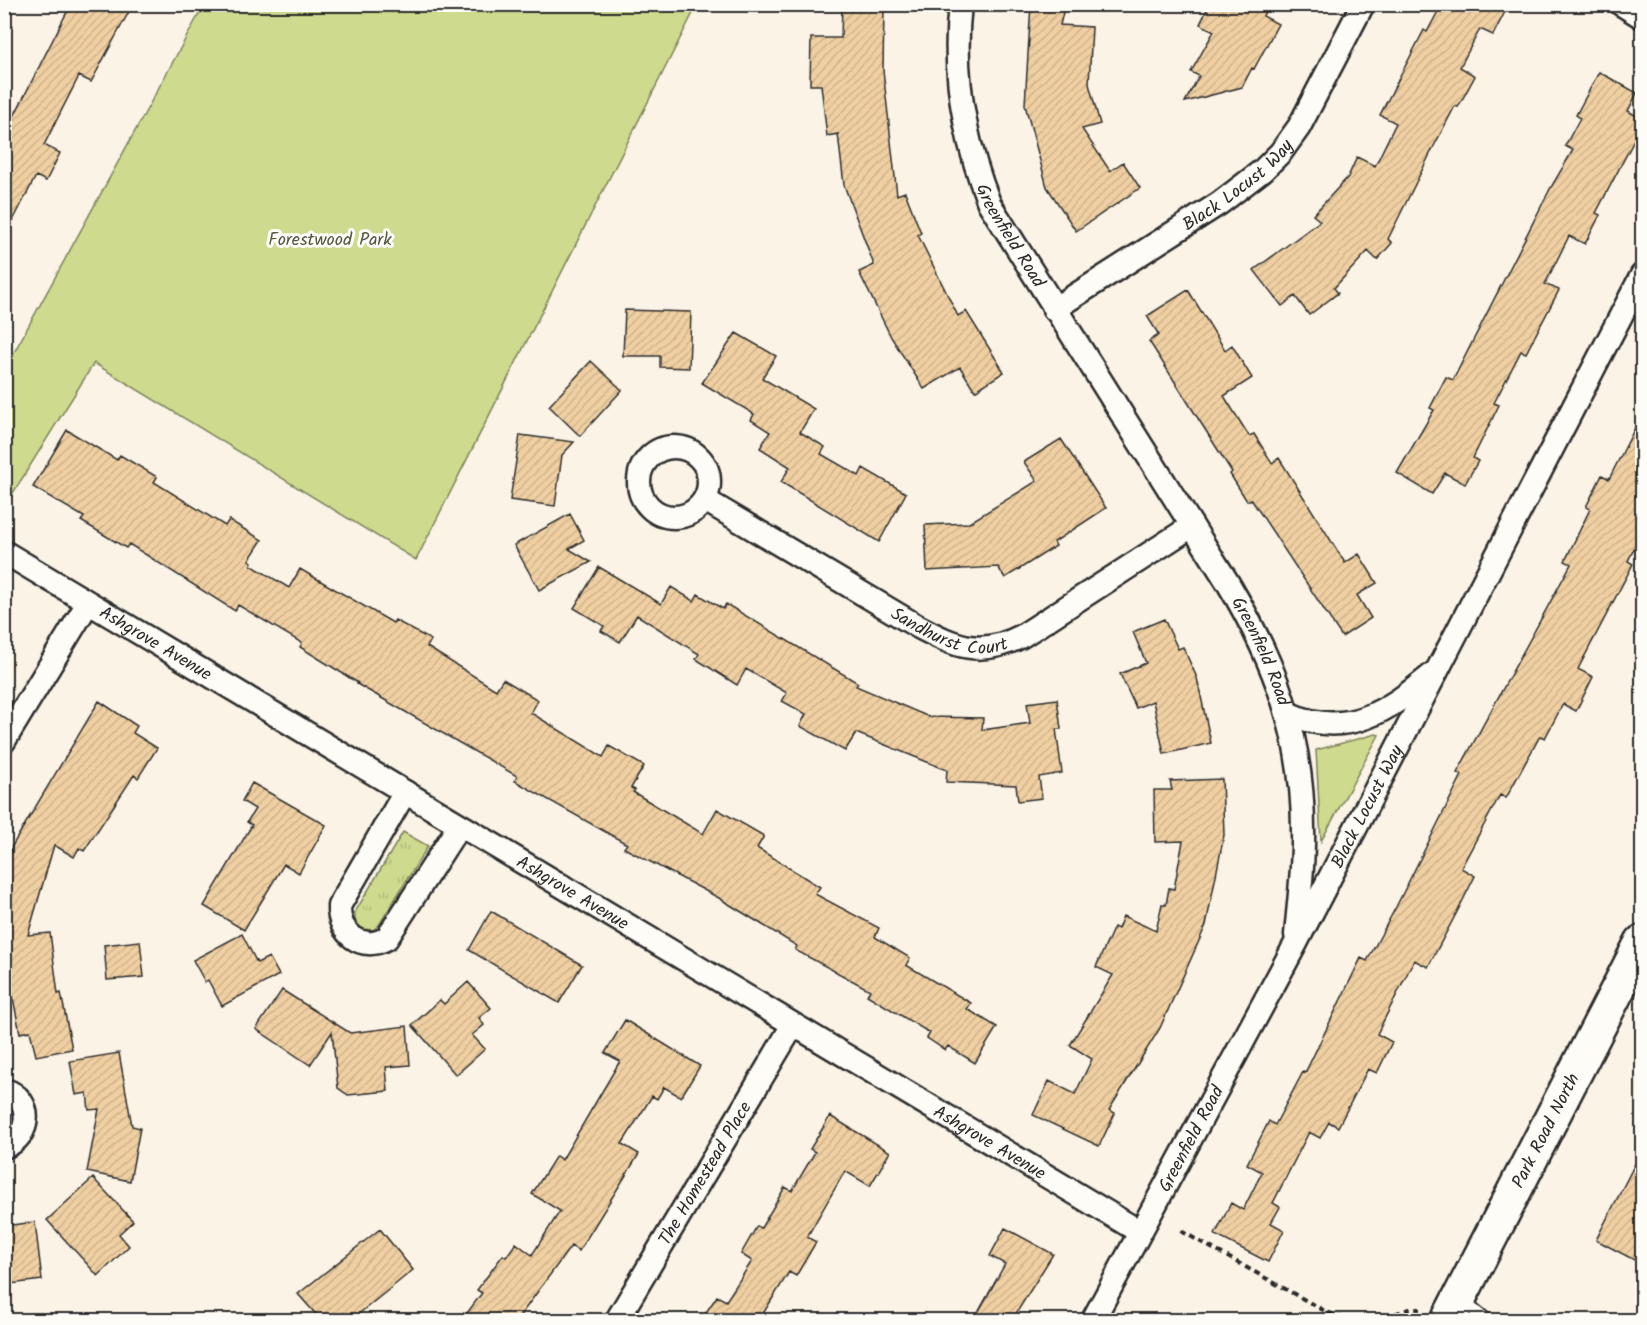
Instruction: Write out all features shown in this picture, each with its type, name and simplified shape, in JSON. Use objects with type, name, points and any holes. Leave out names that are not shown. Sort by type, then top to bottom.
[{"type":"main road","name":"Park Road North","points":[[1442,1309],[1638,962]]},
{"type":"street","name":"Greenfield Road","points":[[960,4],[959,96],[974,164],[989,203],[1257,631],[1277,679],[1287,713],[1297,759],[1303,808],[1303,854],[1295,945],[1093,1320]]},
{"type":"street","name":"Black Locust Way","points":[[1054,309],[1220,203],[1263,170],[1299,127],[1363,4]]},
{"type":"street","points":[[1621,4],[1642,17]]},
{"type":"street","name":"Black Locust Way","points":[[1295,945],[1642,275]]},
{"type":"street","name":"Sandhurst Court","points":[[705,500],[917,626],[949,642],[978,648],[996,646],[1022,636],[1192,526]]},
{"type":"street","name":"Ashgrove Avenue","points":[[4,552],[1140,1232]]},
{"type":"street","points":[[4,741],[88,603]]},
{"type":"street","name":"Black Locust Way","points":[[1287,713],[1306,721],[1327,725],[1363,718],[1396,701],[1440,668]]},
{"type":"street","points":[[405,792],[339,906],[341,924],[353,939],[372,944],[387,938],[459,826]]},
{"type":"street","name":"The Homestead Place","points":[[617,1320],[793,1025]]},
{"type":"street","points":[[4,1090],[18,1096],[27,1115],[22,1134],[16,1141],[4,1146]]},
{"type":"lane","points":[[1442,1309],[1486,1320]]},
{"type":"path","points":[[1181,1231],[1323,1310],[1338,1317],[1356,1320]]},
{"type":"path","points":[[1375,1320],[1408,1309],[1442,1309]]},
{"type":"green space","name":"Forestwood Park","points":[[204,5],[697,5],[416,560],[94,363],[5,506],[5,369]]},
{"type":"green space","points":[[1379,735],[1321,841],[1316,750]]},
{"type":"green space","points":[[403,832],[428,846],[379,925],[373,930],[362,929],[355,921],[355,912]]},
{"type":"building","points":[[71,4],[133,4],[91,82],[79,76],[44,145],[60,153],[46,181],[36,176],[4,238],[4,136]]},
{"type":"building","points":[[1031,4],[1065,4],[1060,25],[1092,27],[1089,84],[1100,124],[1082,129],[1110,171],[1123,162],[1140,188],[1076,231],[1047,187],[1025,105]]},
{"type":"building","points":[[1210,4],[1268,4],[1263,16],[1278,24],[1242,87],[1185,102],[1199,76],[1191,72],[1214,31],[1200,24]]},
{"type":"building","points":[[1442,4],[1509,4],[1493,35],[1480,29],[1460,67],[1475,76],[1458,107],[1455,106],[1433,148],[1388,239],[1392,243],[1377,260],[1368,251],[1334,288],[1338,293],[1309,315],[1295,296],[1282,306],[1254,270],[1320,221],[1313,215],[1348,177],[1357,157],[1375,166],[1396,123],[1380,115],[1424,30],[1427,32]]},
{"type":"building","points":[[842,6],[884,7],[883,70],[897,195],[905,192],[921,233],[918,235],[958,316],[966,311],[1004,372],[975,391],[960,367],[924,389],[891,337],[859,272],[874,265],[844,185],[838,134],[827,136],[821,85],[810,85],[811,38],[841,38]]},
{"type":"building","points":[[1599,72],[1637,93],[1628,111],[1642,119],[1642,125],[1596,213],[1600,215],[1585,244],[1569,236],[1545,284],[1559,290],[1526,353],[1521,351],[1494,403],[1499,405],[1473,458],[1478,461],[1465,484],[1445,473],[1432,494],[1397,473],[1434,410],[1430,408],[1446,377],[1453,380],[1550,189],[1573,150],[1565,146],[1580,118],[1576,115]]},
{"type":"building","points":[[1188,290],[1225,350],[1232,345],[1252,378],[1224,396],[1249,436],[1254,434],[1272,463],[1279,458],[1345,563],[1359,554],[1377,583],[1357,595],[1371,618],[1342,637],[1251,499],[1247,501],[1230,474],[1232,472],[1149,341],[1159,335],[1147,316]]},
{"type":"building","points":[[625,310],[691,312],[689,368],[660,367],[660,356],[623,356]]},
{"type":"building","points":[[736,333],[776,356],[762,378],[814,409],[800,432],[825,447],[821,454],[859,476],[863,468],[906,493],[879,542],[781,482],[790,467],[760,448],[770,432],[751,420],[754,414],[702,383]]},
{"type":"building","points":[[591,361],[622,390],[580,436],[549,406]]},
{"type":"building","points":[[1642,414],[1642,532],[1628,561],[1633,564],[1578,669],[1593,677],[1576,711],[1563,704],[1545,738],[1540,736],[1506,798],[1500,795],[1461,868],[1475,876],[1457,912],[1428,967],[1414,960],[1377,1034],[1392,1042],[1377,1073],[1368,1069],[1338,1127],[1329,1122],[1320,1138],[1309,1132],[1273,1203],[1280,1207],[1271,1223],[1284,1230],[1268,1262],[1215,1235],[1231,1203],[1243,1210],[1262,1172],[1247,1164],[1269,1121],[1275,1125],[1303,1072],[1305,1073],[1361,958],[1367,961],[1396,907],[1462,775],[1457,773],[1571,564],[1565,561],[1590,509],[1586,507],[1602,475],[1609,479]]},
{"type":"building","points":[[67,430],[117,460],[120,455],[157,477],[154,482],[225,526],[229,520],[262,540],[249,560],[252,562],[251,565],[289,588],[300,569],[393,623],[395,620],[431,640],[427,647],[496,690],[503,679],[538,700],[531,713],[603,757],[609,746],[644,766],[631,788],[635,790],[633,792],[703,834],[717,809],[764,836],[757,848],[820,887],[815,894],[879,928],[875,937],[910,958],[906,965],[971,1003],[967,1009],[997,1027],[975,1063],[948,1046],[945,1050],[927,1038],[930,1033],[867,995],[870,990],[795,950],[797,946],[719,898],[624,848],[627,844],[515,781],[517,776],[357,684],[300,647],[302,643],[238,605],[235,611],[129,544],[126,548],[81,521],[84,517],[33,487]]},
{"type":"building","points":[[520,435],[574,442],[562,455],[555,506],[510,500]]},
{"type":"building","points":[[1061,439],[1106,508],[1054,542],[1056,546],[1005,578],[998,567],[927,571],[925,525],[969,523],[1037,481],[1024,462]]},
{"type":"building","points":[[570,514],[584,540],[569,549],[591,562],[539,590],[514,545]]},
{"type":"building","points":[[599,567],[661,604],[671,587],[694,601],[698,594],[723,609],[726,604],[858,683],[856,686],[929,717],[983,718],[982,730],[1030,723],[1027,703],[1057,699],[1061,729],[1056,729],[1062,773],[1039,777],[1042,798],[1018,801],[1016,785],[946,782],[947,770],[856,733],[845,751],[800,726],[806,714],[782,701],[787,693],[746,669],[737,685],[696,659],[699,654],[637,615],[620,642],[601,631],[604,626],[574,608]]},
{"type":"building","points":[[1164,619],[1178,649],[1183,647],[1197,678],[1211,743],[1164,754],[1153,701],[1136,708],[1120,674],[1146,663],[1133,632]]},
{"type":"building","points":[[99,701],[137,726],[133,733],[157,748],[138,778],[134,775],[84,851],[79,848],[74,857],[54,845],[28,935],[50,933],[58,994],[61,993],[72,1049],[36,1056],[30,1031],[20,1033],[12,993],[11,996],[4,995],[4,873],[12,846]]},
{"type":"building","points":[[1222,779],[1224,835],[1206,925],[1160,1028],[1109,1110],[1115,1113],[1099,1146],[1033,1115],[1049,1081],[1075,1094],[1092,1059],[1070,1045],[1113,975],[1096,967],[1114,927],[1118,929],[1123,916],[1156,931],[1162,904],[1166,905],[1169,888],[1174,889],[1183,841],[1155,842],[1154,790],[1172,790],[1170,781]]},
{"type":"building","points":[[252,783],[326,825],[299,873],[284,864],[244,930],[204,906],[252,825],[247,822],[255,809],[242,801]]},
{"type":"building","points":[[491,911],[582,965],[559,1003],[469,950]]},
{"type":"building","points":[[242,934],[257,963],[269,957],[279,975],[222,1006],[208,980],[205,982],[193,960]]},
{"type":"building","points":[[140,941],[144,977],[107,980],[104,945]]},
{"type":"building","points":[[468,982],[491,1008],[479,1018],[484,1025],[472,1035],[485,1049],[456,1075],[412,1025],[440,1000],[444,1004]]},
{"type":"building","points":[[282,990],[350,1033],[407,1026],[410,1065],[386,1067],[388,1091],[348,1095],[338,1088],[332,1032],[310,1065],[256,1029]]},
{"type":"building","points":[[625,1020],[700,1066],[681,1097],[664,1087],[657,1099],[652,1096],[622,1144],[639,1154],[579,1251],[571,1246],[517,1320],[462,1320],[482,1293],[477,1290],[503,1255],[506,1257],[516,1243],[532,1255],[560,1211],[532,1194],[556,1156],[562,1160],[620,1061],[605,1053]]},
{"type":"building","points":[[119,1053],[132,1126],[140,1128],[130,1181],[87,1172],[99,1109],[89,1110],[87,1093],[76,1095],[70,1061]]},
{"type":"building","points":[[830,1116],[890,1152],[870,1186],[845,1171],[807,1237],[816,1242],[796,1276],[789,1272],[759,1320],[701,1320],[717,1296],[726,1301],[752,1261],[741,1254],[757,1226],[761,1228],[785,1187],[792,1191],[815,1152],[810,1149]]},
{"type":"building","points":[[1642,1150],[1642,1264],[1596,1240]]},
{"type":"building","points":[[93,1178],[133,1221],[119,1234],[129,1246],[98,1276],[47,1220]]},
{"type":"building","points":[[35,1222],[42,1280],[10,1284],[9,1274],[4,1274],[4,1226]]},
{"type":"building","points":[[1005,1228],[1053,1254],[1012,1320],[974,1320],[1005,1264],[990,1256]]},
{"type":"building","points":[[380,1229],[413,1270],[351,1320],[321,1320],[298,1294]]}]
